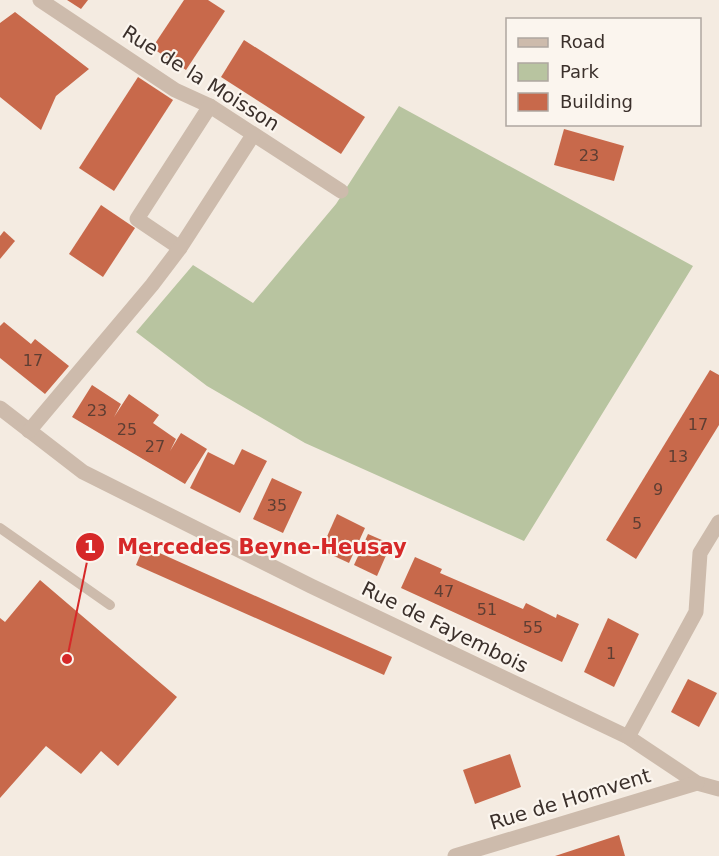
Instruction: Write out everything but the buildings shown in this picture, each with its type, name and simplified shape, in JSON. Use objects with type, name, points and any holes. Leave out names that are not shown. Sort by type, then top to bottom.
[{"type":"street","name":"Rue de la Moisson","points":[[40,0],[175,90],[210,106],[341,191]]},
{"type":"street","points":[[180,248],[138,219],[210,106]]},
{"type":"street","points":[[29,431],[180,248],[253,135]]},
{"type":"street","name":"Rue de Fayembois","points":[[0,408],[83,472],[311,586],[628,737],[697,783],[719,789]]},
{"type":"street","points":[[628,737],[696,612],[700,554],[719,522]]},
{"type":"street","name":"Rue de Homvent","points":[[455,856],[697,783]]},
{"type":"lane","points":[[0,528],[110,604]]},
{"type":"green space","points":[[399,106],[693,266],[524,541],[305,443],[207,386],[136,332],[193,265],[253,303],[336,204]]},
{"type":"place","name":"Mercedes Beyne-Heusay","points":[[67,659]]}]
